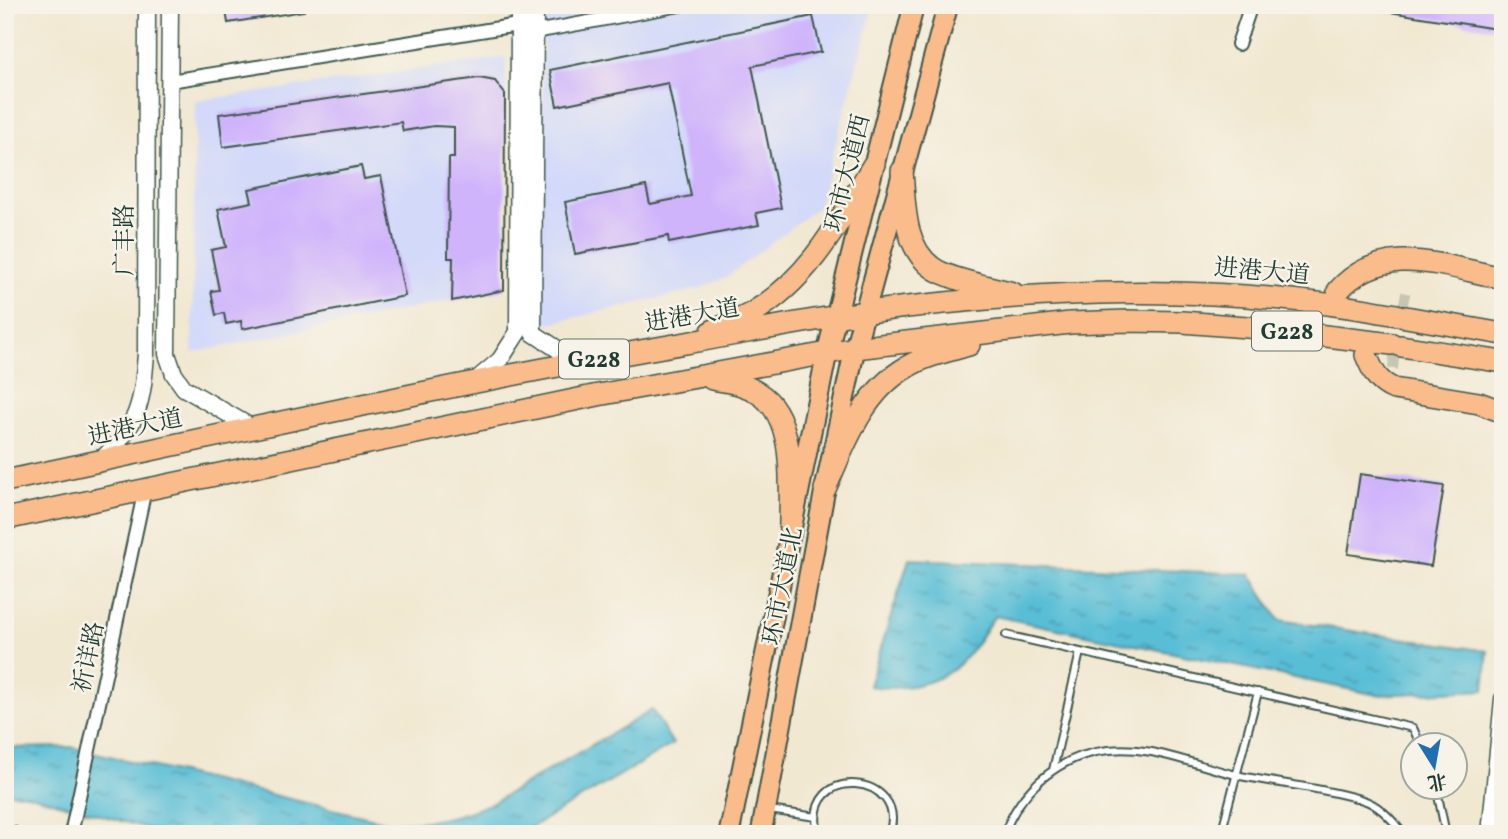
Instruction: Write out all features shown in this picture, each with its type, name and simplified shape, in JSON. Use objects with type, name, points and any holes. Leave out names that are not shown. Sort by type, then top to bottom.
[{"type":"highway","points":[[685,343],[751,313],[799,277],[819,254],[876,157]]},
{"type":"highway","points":[[905,164],[906,217],[918,253],[934,269],[1025,297]]},
{"type":"highway","points":[[1338,291],[1349,279],[1365,269],[1391,260],[1409,259],[1499,275]]},
{"type":"highway","points":[[1191,292],[1255,286],[1338,291],[1402,309],[1451,313],[1494,333]]},
{"type":"highway","name":"进港大道","points":[[5,481],[587,360],[864,313],[1025,297],[1191,292],[1402,309]]},
{"type":"highway","points":[[1077,323],[1079,304],[1093,294]]},
{"type":"highway","points":[[1182,322],[1225,337],[1366,355],[1395,352],[1429,364],[1494,360]]},
{"type":"highway","name":"G228","points":[[5,519],[696,376],[855,348],[1077,323],[1182,322],[1260,328],[1395,352]]},
{"type":"highway","points":[[825,489],[865,405],[886,383],[907,367],[935,355],[1026,328]]},
{"type":"highway","points":[[1366,355],[1382,385],[1479,403],[1503,412]]},
{"type":"highway","points":[[696,376],[740,384],[759,393],[775,407],[785,430],[789,461],[790,534]]},
{"type":"main road","name":"环市大道西","points":[[827,353],[914,5]]},
{"type":"main road","points":[[855,348],[948,5]]},
{"type":"main road","points":[[876,157],[905,164]]},
{"type":"main road","name":"环市大道北","points":[[761,834],[825,489],[855,348]]},
{"type":"main road","name":"环市大道北","points":[[729,834],[827,353]]},
{"type":"street","name":"广丰路","points":[[100,461],[134,423],[143,393],[146,354],[147,5]]},
{"type":"street","name":"广丰路","points":[[170,5],[167,354],[174,374],[184,388],[254,429]]},
{"type":"street","points":[[473,383],[500,360],[518,332],[519,5]]},
{"type":"street","points":[[535,5],[533,333],[559,350],[587,360]]},
{"type":"street","points":[[535,33],[680,5]]},
{"type":"street","points":[[1238,44],[1251,5]]},
{"type":"street","points":[[170,81],[518,25]]},
{"type":"street","name":"祈详路","points":[[71,834],[145,489]]},
{"type":"street","points":[[1490,834],[1503,699]]},
{"type":"street","points":[[5,831],[15,834]]},
{"type":"lane","points":[[1006,635],[1414,730]]},
{"type":"lane","points":[[1053,770],[1080,652]]},
{"type":"lane","points":[[1221,834],[1258,692]]},
{"type":"lane","points":[[1004,834],[1020,802],[1053,770],[1084,755],[1118,748],[1141,749],[1236,775],[1364,800],[1383,812],[1402,834]]},
{"type":"lane","points":[[818,834],[816,817],[822,798],[832,789],[856,782],[869,786],[887,803],[891,815],[888,834]]},
{"type":"lane","points":[[1439,800],[1446,834]]},
{"type":"lane","points":[[765,810],[816,817]]},
{"type":"shaded area","points":[[544,5],[874,5],[818,207],[727,277],[699,289],[538,326]]},
{"type":"shaded area","points":[[506,57],[504,290],[192,353],[195,101]]},
{"type":"water","points":[[909,559],[1250,574],[1279,620],[1488,651],[1484,690],[1377,695],[995,616],[970,652],[946,674],[922,684],[896,688],[869,686]]},
{"type":"water","points":[[652,710],[673,744],[520,834],[167,834],[27,794],[5,793],[5,748],[71,747],[387,822],[428,821],[466,813],[492,803]]},
{"type":"building","points":[[225,5],[304,5],[304,11],[228,23]]},
{"type":"building","points":[[1384,5],[1503,5],[1503,30],[1383,11]]},
{"type":"building","points":[[813,16],[821,52],[752,66],[781,208],[756,213],[759,225],[669,243],[668,236],[575,254],[565,202],[646,186],[650,204],[691,196],[668,83],[557,106],[550,70]]},
{"type":"building","points":[[479,78],[495,81],[505,94],[504,290],[452,301],[453,258],[448,258],[449,158],[454,158],[454,127],[434,126],[403,131],[401,122],[223,147],[219,114]]},
{"type":"building","points":[[361,166],[364,179],[381,176],[405,296],[242,329],[241,321],[226,324],[224,313],[216,315],[211,291],[219,290],[211,250],[226,247],[218,209],[252,202],[249,189]]},
{"type":"building","points":[[1360,474],[1444,486],[1431,566],[1348,554]]},
{"type":"tunnel","points":[[1399,302],[1408,304]]},
{"type":"tunnel","points":[[1389,358],[1399,359]]}]
